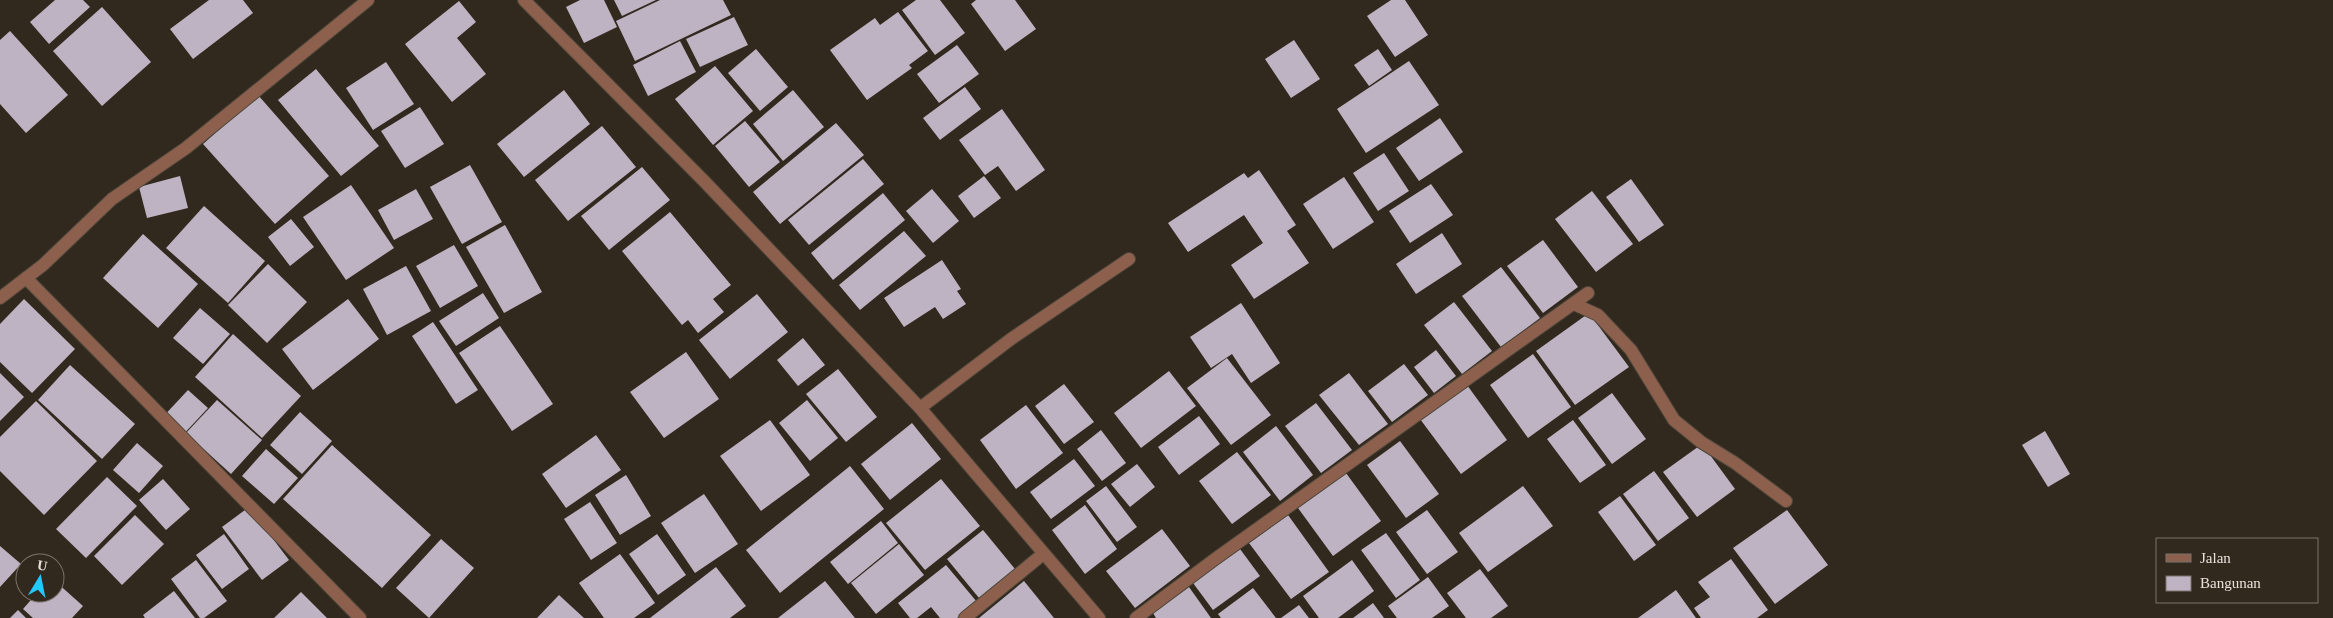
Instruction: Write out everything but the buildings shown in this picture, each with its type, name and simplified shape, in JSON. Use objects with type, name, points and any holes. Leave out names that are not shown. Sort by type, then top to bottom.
[{"type":"street","points":[[0,298],[43,265],[112,199],[186,148],[368,0]]},
{"type":"street","points":[[524,0],[704,181],[920,408],[1098,618]]},
{"type":"street","points":[[920,408],[1011,339],[1129,259]]},
{"type":"street","points":[[26,278],[360,618]]},
{"type":"street","points":[[1136,618],[1215,559],[1588,293]]},
{"type":"street","points":[[1574,304],[1598,315],[1631,350],[1674,420],[1701,442],[1735,463],[1786,501]]},
{"type":"street","points":[[965,618],[1043,554]]}]
